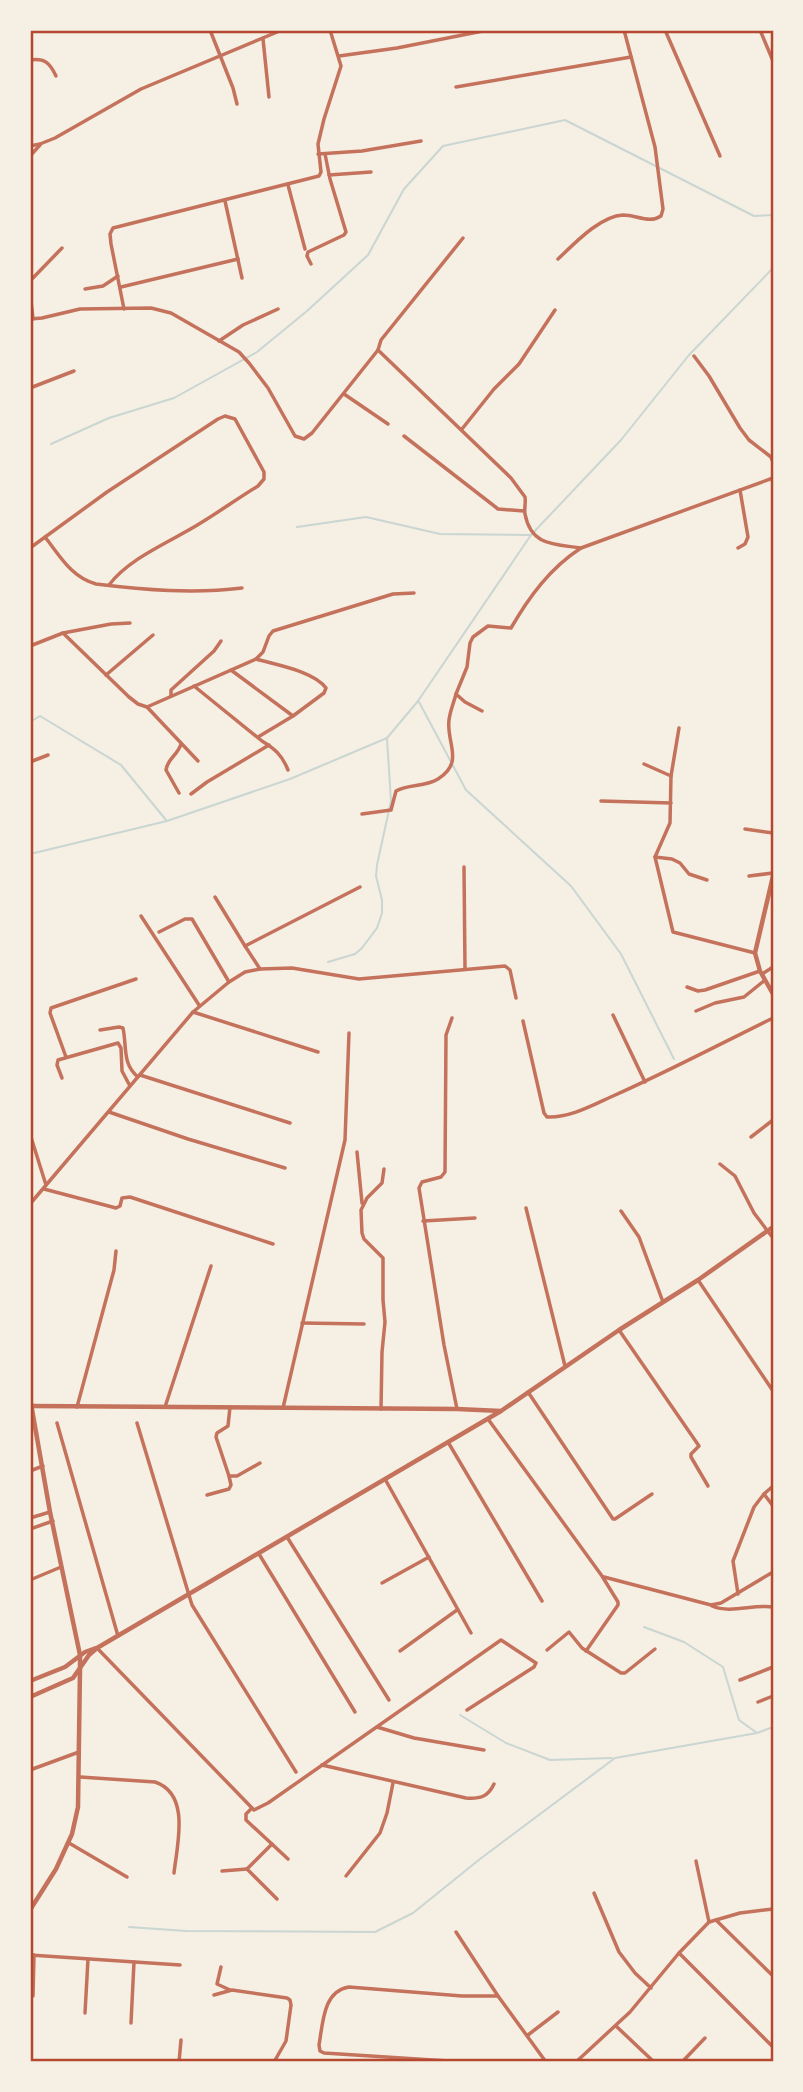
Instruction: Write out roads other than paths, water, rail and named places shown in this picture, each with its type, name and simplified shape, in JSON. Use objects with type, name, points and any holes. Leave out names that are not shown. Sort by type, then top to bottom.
[{"type":"street","points":[[210,30],[237,104]]},
{"type":"street","points":[[30,146],[75,128],[141,89],[282,30]]},
{"type":"street","points":[[124,309],[110,234],[113,228],[319,176],[318,154],[324,119],[341,66],[330,30]]},
{"type":"street","points":[[339,56],[488,30]]},
{"type":"street","points":[[558,259],[606,219],[627,215],[652,220],[661,216],[663,209],[655,147],[625,30]]},
{"type":"street","points":[[665,30],[720,156]]},
{"type":"street","points":[[760,30],[773,61]]},
{"type":"street","points":[[262,39],[269,97]]},
{"type":"street","points":[[456,87],[631,57]]},
{"type":"street","points":[[30,60],[46,61],[56,76]]},
{"type":"street","points":[[318,154],[362,151],[421,141]]},
{"type":"street","points":[[30,156],[40,144]]},
{"type":"street","points":[[312,264],[308,253],[345,234],[325,153]]},
{"type":"street","points":[[329,175],[371,172]]},
{"type":"street","points":[[288,185],[305,249]]},
{"type":"street","points":[[225,201],[242,278]]},
{"type":"street","points":[[30,291],[31,319],[80,309],[151,308],[171,313],[239,352],[281,409],[293,432],[302,440],[312,433],[378,350],[381,340],[463,238]]},
{"type":"street","points":[[30,281],[62,248]]},
{"type":"street","points":[[121,287],[238,259]]},
{"type":"street","points":[[85,289],[103,286],[118,276]]},
{"type":"street","points":[[219,341],[243,325],[278,309]]},
{"type":"street","points":[[462,429],[519,363],[555,310]]},
{"type":"street","points":[[378,350],[518,486],[525,497],[524,511],[533,536],[540,540],[581,548]]},
{"type":"street","points":[[694,356],[740,428],[773,462]]},
{"type":"street","points":[[30,388],[74,371]]},
{"type":"street","points":[[343,394],[388,424]]},
{"type":"street","points":[[30,548],[98,498],[218,419],[225,416],[235,419],[264,472],[263,480],[258,486],[197,525],[125,568],[109,585]]},
{"type":"street","points":[[404,436],[498,509],[524,511]]},
{"type":"street","points":[[362,814],[391,810],[396,791],[423,785],[438,779],[447,771],[454,759],[449,720],[467,667],[473,637],[488,626],[511,628],[538,587],[564,560],[581,548],[773,478]]},
{"type":"street","points":[[738,548],[746,544],[748,537],[740,490]]},
{"type":"street","points":[[46,537],[74,573],[96,584],[185,592],[242,589]]},
{"type":"street","points":[[147,707],[256,659],[266,647],[270,634],[276,630],[393,594],[414,593]]},
{"type":"street","points":[[30,646],[62,634],[130,623]]},
{"type":"street","points":[[62,634],[129,697],[147,707],[198,761]]},
{"type":"street","points":[[106,675],[153,635]]},
{"type":"street","points":[[171,695],[171,690],[214,651],[221,641]]},
{"type":"street","points":[[256,659],[294,670],[325,687],[325,692],[293,716],[258,737]]},
{"type":"street","points":[[231,670],[293,716]]},
{"type":"street","points":[[194,686],[281,755],[288,770]]},
{"type":"street","points":[[456,694],[482,710]]},
{"type":"street","points":[[679,728],[671,776],[670,823],[655,857],[673,932],[755,953]]},
{"type":"street","points":[[179,793],[166,770],[168,762],[178,753],[181,744]]},
{"type":"street","points":[[191,794],[269,745]]},
{"type":"street","points":[[30,762],[48,755]]},
{"type":"street","points":[[644,764],[671,776]]},
{"type":"street","points":[[601,801],[671,803]]},
{"type":"street","points":[[745,829],[773,833]]},
{"type":"street","points":[[655,857],[672,859],[680,863],[689,874],[707,880]]},
{"type":"street","points":[[464,867],[465,969]]},
{"type":"street","points":[[749,876],[773,875],[755,953],[761,972],[773,994]]},
{"type":"street","points":[[244,946],[360,887]]},
{"type":"street","points":[[215,897],[260,969]]},
{"type":"street","points":[[141,916],[199,1006]]},
{"type":"street","points":[[159,932],[185,919],[191,919],[229,982]]},
{"type":"street","points":[[30,1204],[193,1012],[245,972],[292,968],[359,979],[507,966],[516,998]]},
{"type":"street","points":[[687,988],[705,990],[773,967]]},
{"type":"street","points":[[66,1057],[50,1013],[51,1009],[136,979]]},
{"type":"street","points":[[696,1011],[715,1003],[744,997],[765,980]]},
{"type":"street","points":[[193,1012],[317,1052]]},
{"type":"street","points":[[613,1015],[645,1082]]},
{"type":"street","points":[[452,1018],[446,1035],[446,1168],[441,1177],[419,1184],[423,1221],[457,1409]]},
{"type":"street","points":[[523,1021],[544,1113],[547,1117],[556,1118],[645,1082],[773,1018]]},
{"type":"street","points":[[100,1030],[123,1028],[128,1069],[139,1076],[290,1124]]},
{"type":"street","points":[[283,1408],[345,1140],[349,1033]]},
{"type":"street","points":[[62,1078],[58,1060],[118,1043],[121,1048],[122,1071],[131,1086]]},
{"type":"street","points":[[109,1112],[285,1168]]},
{"type":"street","points":[[751,1138],[773,1120]]},
{"type":"street","points":[[30,1134],[45,1187]]},
{"type":"street","points":[[357,1152],[362,1233],[364,1239],[383,1258],[385,1322],[381,1409]]},
{"type":"street","points":[[720,1164],[735,1175],[754,1213],[771,1228],[773,1238]]},
{"type":"street","points":[[362,1205],[382,1183],[384,1169]]},
{"type":"street","points":[[45,1187],[116,1208],[120,1206],[122,1198],[130,1197],[273,1244]]},
{"type":"street","points":[[526,1208],[565,1366]]},
{"type":"street","points":[[621,1211],[639,1237],[663,1303]]},
{"type":"street","points":[[423,1221],[475,1218]]},
{"type":"street","points":[[30,1681],[69,1664],[80,1655],[118,1636],[488,1419],[698,1280],[771,1228]]},
{"type":"street","points":[[78,1407],[114,1270],[116,1251]]},
{"type":"street","points":[[165,1407],[211,1266]]},
{"type":"street","points":[[698,1280],[773,1391]]},
{"type":"street","points":[[302,1323],[364,1324]]},
{"type":"street","points":[[619,1330],[699,1447],[691,1457],[708,1486]]},
{"type":"street","points":[[528,1392],[613,1519],[652,1494]]},
{"type":"street","points":[[30,1398],[33,1406],[32,1421],[44,1466],[50,1512],[80,1655],[78,1807],[68,1843],[56,1869],[30,1910]]},
{"type":"street","points":[[33,1406],[501,1411]]},
{"type":"street","points":[[207,1495],[231,1487],[216,1437],[217,1433],[228,1426],[230,1408]]},
{"type":"street","points":[[478,1409],[481,1416],[479,1424]]},
{"type":"street","points":[[488,1419],[602,1576],[619,1604],[586,1651]]},
{"type":"street","points":[[57,1423],[118,1636]]},
{"type":"street","points":[[137,1423],[188,1595],[296,1772]]},
{"type":"street","points":[[449,1442],[542,1601]]},
{"type":"street","points":[[229,1476],[237,1476],[260,1463]]},
{"type":"street","points":[[30,1471],[44,1466]]},
{"type":"street","points":[[385,1479],[471,1633]]},
{"type":"street","points":[[738,1594],[733,1561],[754,1507],[773,1486]]},
{"type":"street","points":[[764,1494],[773,1506]]},
{"type":"street","points":[[30,1518],[50,1512]]},
{"type":"street","points":[[30,1529],[53,1521]]},
{"type":"street","points":[[287,1537],[389,1700]]},
{"type":"street","points":[[259,1554],[355,1713]]},
{"type":"street","points":[[382,1583],[429,1557]]},
{"type":"street","points":[[30,1580],[61,1567]]},
{"type":"street","points":[[710,1605],[721,1604],[773,1572]]},
{"type":"street","points":[[602,1576],[728,1610],[773,1607]]},
{"type":"street","points":[[400,1651],[457,1610]]},
{"type":"street","points":[[547,1650],[569,1632],[586,1651],[625,1673],[655,1649]]},
{"type":"street","points":[[97,1648],[251,1809],[256,1810],[499,1641],[503,1640],[536,1664],[467,1710]]},
{"type":"street","points":[[30,1698],[76,1676],[89,1655],[97,1648]]},
{"type":"street","points":[[69,1664],[80,1669]]},
{"type":"street","points":[[740,1680],[773,1667]]},
{"type":"street","points":[[66,1682],[75,1684],[80,1691]]},
{"type":"street","points":[[758,1702],[773,1696]]},
{"type":"street","points":[[377,1727],[414,1738],[484,1750]]},
{"type":"street","points":[[30,1770],[79,1752]]},
{"type":"street","points":[[322,1765],[393,1783],[477,1798],[490,1793],[494,1784]]},
{"type":"street","points":[[80,1777],[155,1782],[164,1787],[177,1802],[180,1813],[174,1873]]},
{"type":"street","points":[[346,1876],[380,1833],[393,1783]]},
{"type":"street","points":[[251,1809],[246,1814],[246,1820],[288,1859]]},
{"type":"street","points":[[68,1843],[127,1877]]},
{"type":"street","points":[[222,1871],[247,1869],[272,1844]]},
{"type":"street","points":[[696,1861],[709,1922]]},
{"type":"street","points":[[247,1869],[277,1899]]},
{"type":"street","points":[[594,1893],[619,1952],[651,1988]]},
{"type":"street","points":[[576,2062],[616,2026],[709,1922],[740,1913],[773,1909]]},
{"type":"street","points":[[716,1920],[773,1976]]},
{"type":"street","points":[[456,1932],[498,1996],[547,2062]]},
{"type":"street","points":[[679,1953],[773,2047]]},
{"type":"street","points":[[33,1996],[32,1955],[180,1965]]},
{"type":"street","points":[[85,2013],[88,1959]]},
{"type":"street","points":[[131,2023],[134,1962]]},
{"type":"street","points":[[221,1967],[216,1984],[232,1990],[287,1998],[291,2001],[286,2041],[274,2062]]},
{"type":"street","points":[[464,2062],[324,2053],[319,2045],[329,1998],[340,1988],[349,1987],[462,1996],[498,1996]]},
{"type":"street","points":[[214,1996],[232,1990]]},
{"type":"street","points":[[528,2035],[558,2012]]},
{"type":"street","points":[[616,2026],[654,2062]]},
{"type":"street","points":[[682,2062],[705,2038]]},
{"type":"street","points":[[179,2062],[181,2040]]},
{"type":"waterway","points":[[51,444],[109,418],[174,398],[257,352],[368,255],[404,189],[443,146],[565,120],[754,216],[773,215]]},
{"type":"waterway","points":[[30,854],[167,821],[290,779],[387,738],[418,701],[531,535],[621,440],[689,355],[773,268]]},
{"type":"waterway","points":[[297,527],[366,517],[440,534],[530,535]]},
{"type":"waterway","points":[[419,702],[466,790],[571,886],[621,954],[674,1059]]},
{"type":"waterway","points":[[30,722],[40,716],[121,765],[166,820]]},
{"type":"waterway","points":[[328,962],[355,954],[362,948],[377,928],[382,913],[376,876],[391,801],[387,739]]},
{"type":"waterway","points":[[644,1627],[684,1642],[723,1667],[739,1720],[757,1733]]},
{"type":"waterway","points":[[460,1715],[506,1743],[550,1760],[612,1758]]},
{"type":"waterway","points":[[129,1927],[186,1931],[375,1932],[413,1913],[615,1758],[757,1733],[773,1727]]}]
